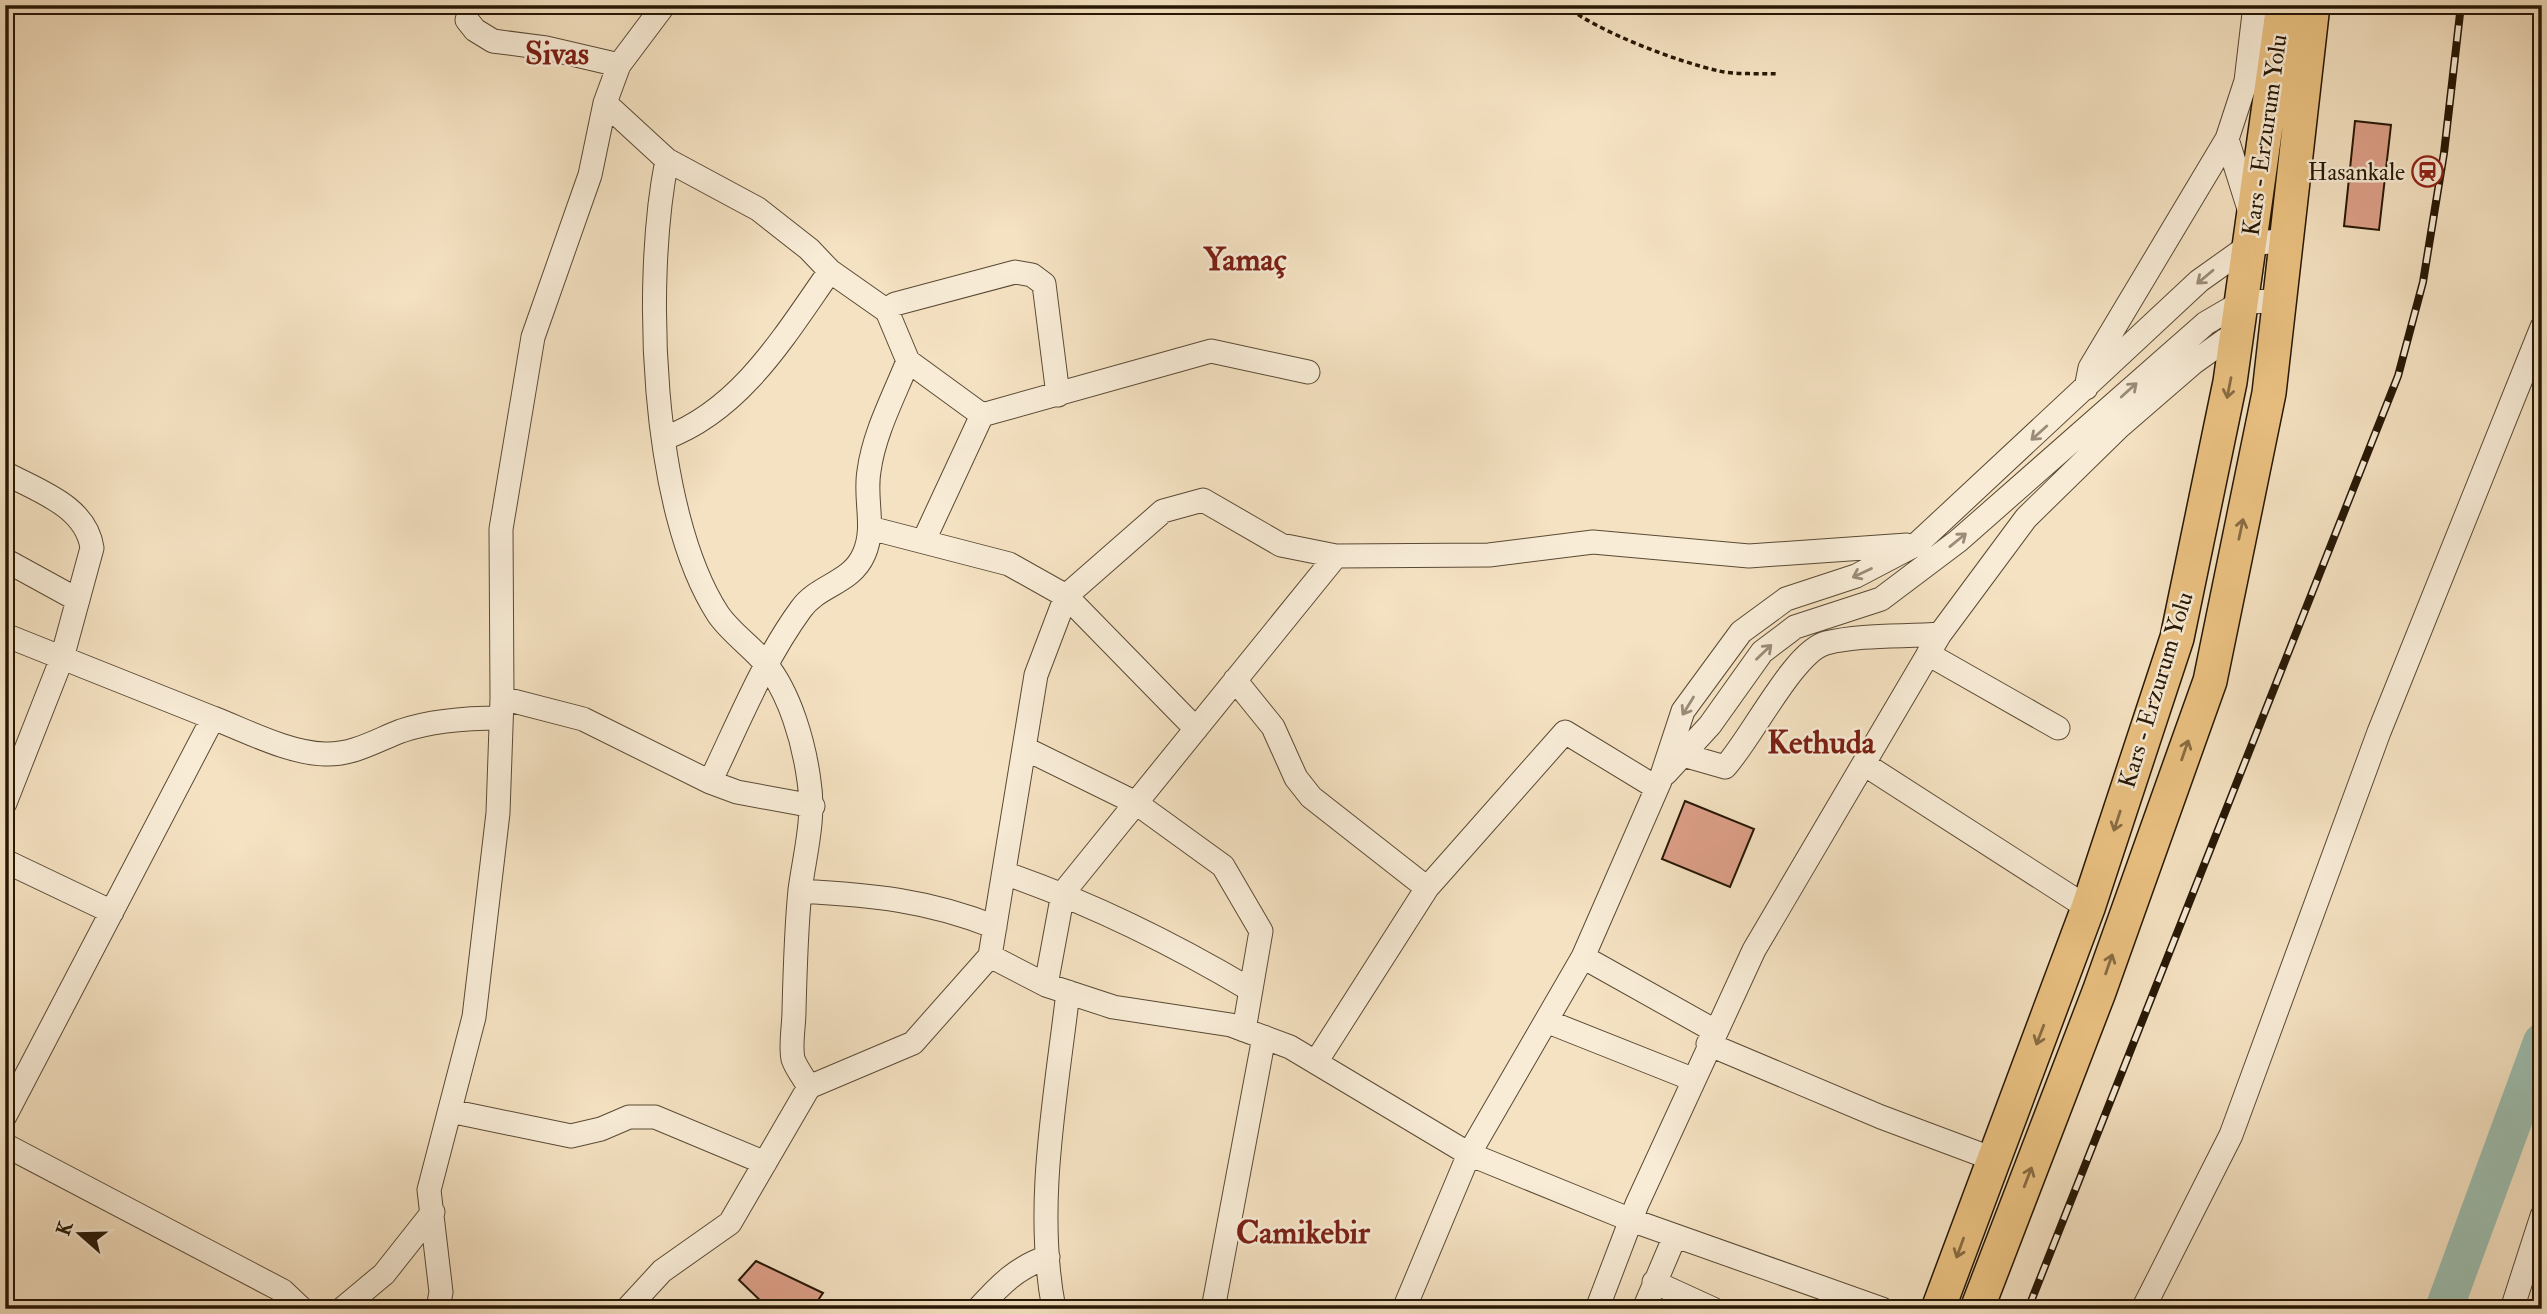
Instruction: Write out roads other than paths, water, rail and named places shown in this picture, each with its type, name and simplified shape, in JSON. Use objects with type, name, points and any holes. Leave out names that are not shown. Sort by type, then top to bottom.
[{"type":"highway","name":"Kars - Erzurum Yolu","points":[[1938,1309],[2088,908],[2176,638],[2230,382],[2283,5]]},
{"type":"highway","name":"Kars - Erzurum Yolu","points":[[1977,1309],[2099,992],[2210,681],[2269,393],[2313,5]]},
{"type":"street","points":[[438,1309],[441,1292],[429,1190],[474,1017],[498,813],[502,708],[501,529],[533,337],[590,174],[605,103],[619,65],[664,5]]},
{"type":"street","points":[[2085,391],[2090,368],[2227,139],[2246,81],[2255,5]]},
{"type":"street","points":[[467,20],[475,30],[493,41],[546,48],[619,65]]},
{"type":"street","points":[[605,103],[667,160],[758,209],[809,249],[830,271],[887,311],[908,361],[982,415]]},
{"type":"street","points":[[2227,139],[2252,234]]},
{"type":"street","points":[[667,160],[657,207],[654,266],[657,370],[671,487],[685,540],[702,583],[719,615],[767,665],[783,690],[807,764],[813,806],[800,891],[793,1059],[809,1087]]},
{"type":"street","points":[[2252,234],[2287,240]]},
{"type":"street","points":[[1404,1309],[1469,1154],[1583,957],[1658,785],[1683,711],[1741,632],[1786,599],[1856,576],[1917,544],[2252,234]]},
{"type":"street","points":[[665,438],[699,424],[735,395],[830,271]]},
{"type":"street","points":[[887,311],[895,304],[1015,272],[1032,275],[1044,284],[1058,395]]},
{"type":"street","points":[[1658,785],[1710,725],[1762,652],[1795,627],[1881,599],[1958,541],[2206,323],[2240,317],[2280,301]]},
{"type":"street","points":[[1597,1309],[1631,1220],[1692,1079],[1754,950],[1940,634],[2026,518],[2119,426],[2193,363],[2240,317]]},
{"type":"street","points":[[2143,1309],[2231,1135],[2379,732],[2542,327]]},
{"type":"street","points":[[982,415],[1211,351],[1308,372]]},
{"type":"street","points":[[710,782],[767,665],[802,607],[854,571],[863,556],[870,528],[867,488],[872,452],[908,361]]},
{"type":"street","points":[[925,540],[982,415]]},
{"type":"street","points":[[5,473],[68,508],[88,530],[92,548],[62,658],[5,803]]},
{"type":"street","points":[[627,1309],[662,1271],[730,1223],[809,1087],[914,1043],[990,956],[1036,675],[1066,596],[1163,511],[1203,500],[1281,545],[1336,556],[1489,555],[1593,542],[1749,556],[1917,544]]},
{"type":"street","points":[[870,528],[925,540],[1009,565],[1066,596],[1196,729]]},
{"type":"street","points":[[1045,985],[1063,893],[1336,556]]},
{"type":"street","points":[[5,560],[78,600]]},
{"type":"street","points":[[1683,755],[1725,767],[1740,750],[1801,658],[1825,643],[1940,634]]},
{"type":"street","points":[[5,635],[213,718],[297,748],[334,754],[360,749],[422,726],[471,718],[502,708],[583,719],[710,782],[737,792],[813,806]]},
{"type":"street","points":[[1928,654],[2058,728]]},
{"type":"street","points":[[1236,680],[1264,713],[1296,778],[1311,797],[1427,888]]},
{"type":"street","points":[[5,1116],[213,718]]},
{"type":"street","points":[[1316,1062],[1427,888],[1565,732],[1658,785]]},
{"type":"street","points":[[1024,748],[1136,803],[1223,866],[1261,931],[1251,990],[1254,1034],[1213,1309]]},
{"type":"street","points":[[1864,764],[2088,908]]},
{"type":"street","points":[[5,861],[111,912]]},
{"type":"street","points":[[1004,873],[1063,893],[1162,940],[1251,990]]},
{"type":"street","points":[[800,891],[901,898],[945,909],[995,927]]},
{"type":"street","points":[[990,956],[1045,985],[1113,1007],[1231,1025],[1290,1047],[1469,1154],[1631,1220],[1882,1309]]},
{"type":"street","points":[[1583,957],[1711,1037],[1881,1117],[1993,1159]]},
{"type":"street","points":[[1054,1309],[1046,1234],[1052,1131],[1068,992]]},
{"type":"street","points":[[1546,1021],[1692,1079]]},
{"type":"street","points":[[450,1111],[571,1136],[594,1131],[629,1116],[654,1117],[765,1163]]},
{"type":"street","points":[[5,1145],[283,1292],[302,1309]]},
{"type":"street","points":[[342,1309],[384,1274],[433,1212]]},
{"type":"street","points":[[2512,1309],[2542,1216]]},
{"type":"street","points":[[1644,1309],[1675,1236]]},
{"type":"street","points":[[986,1307],[1020,1268],[1048,1256]]},
{"type":"street","points":[[1654,1282],[1713,1309]]},
{"type":"waterway","points":[[2444,1309],[2542,1042]]},
{"type":"railway","points":[[2028,1309],[2398,376],[2423,282],[2444,153],[2461,5]]},
{"type":"place","name":"Hasankale","points":[[2428,172]]},
{"type":"district","name":"Sivas","points":[[557,54]]},
{"type":"district","name":"Yamaç","points":[[1245,260]]},
{"type":"district","name":"Kethuda","points":[[1821,743]]},
{"type":"district","name":"Camikebir","points":[[1303,1233]]}]
